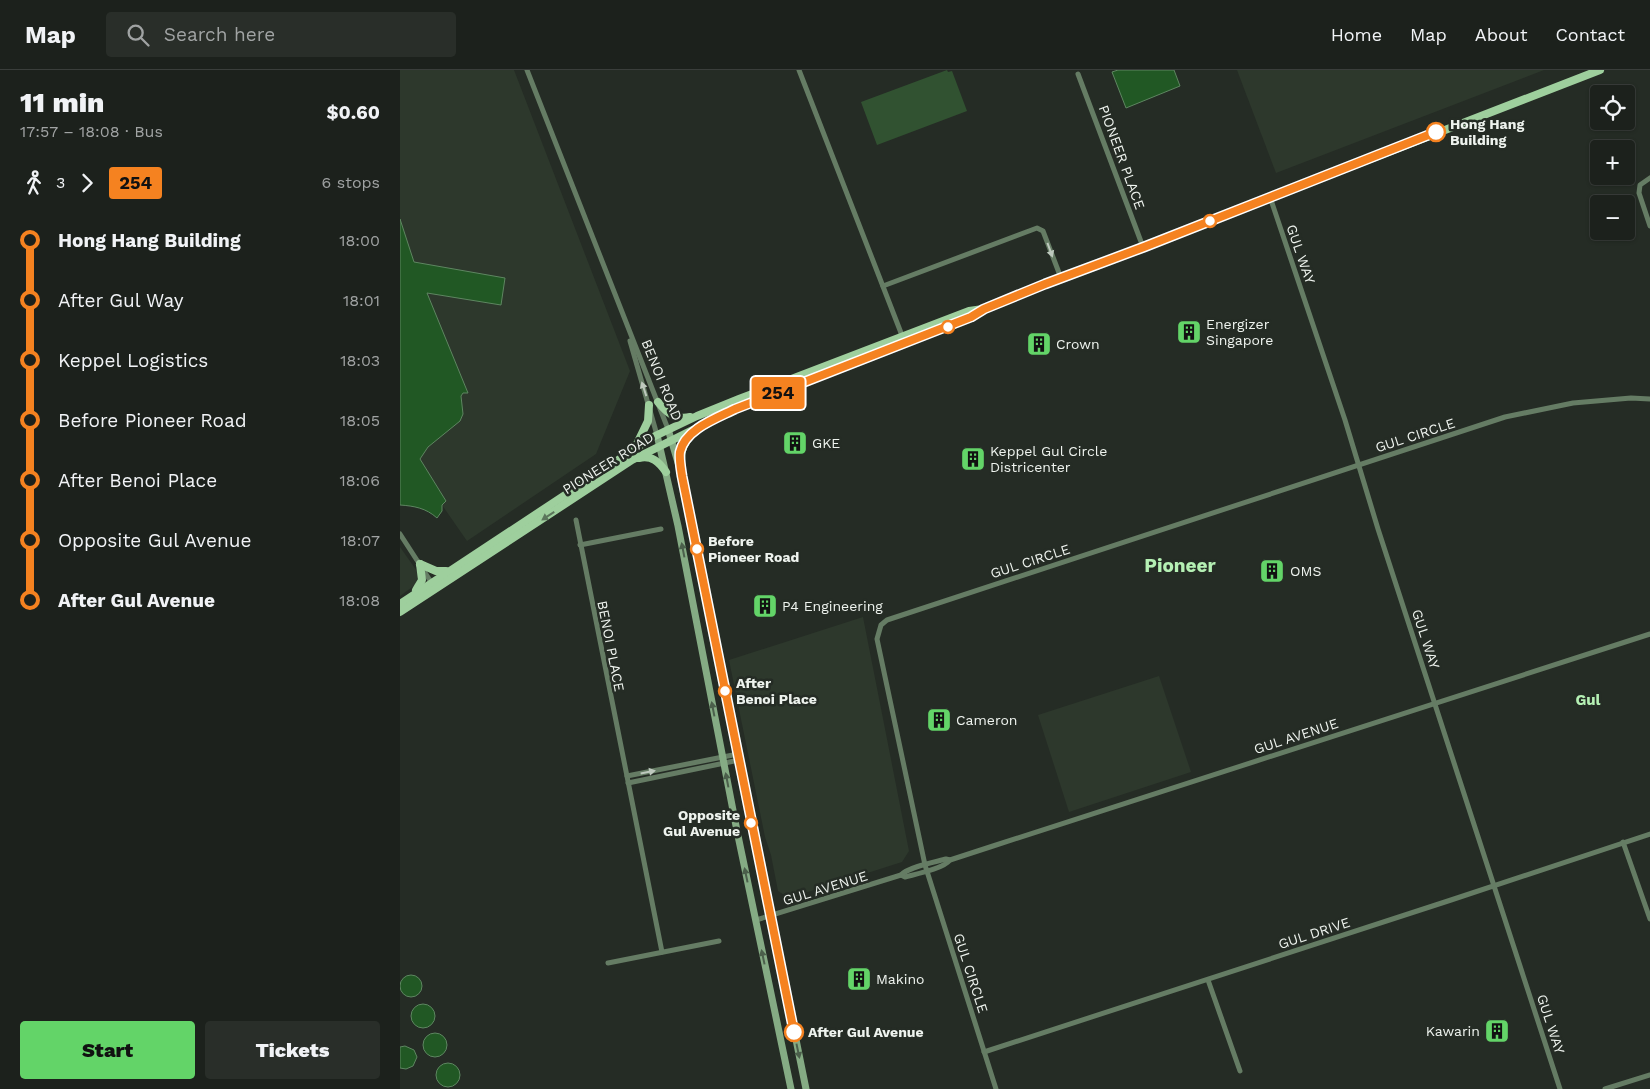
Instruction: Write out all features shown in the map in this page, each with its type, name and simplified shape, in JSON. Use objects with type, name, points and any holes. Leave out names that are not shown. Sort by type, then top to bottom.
[{"type":"main road","name":"PIONEER ROAD","points":[[478,556],[657,435],[697,416],[971,317],[984,309],[1060,278],[1600,70]]},
{"type":"main road","name":"PIONEER ROAD","points":[[400,604],[412,594],[433,585],[632,460],[660,445],[735,409],[904,340]]},
{"type":"main road","points":[[658,402],[667,412],[674,416],[682,418],[697,416]]},
{"type":"main road","points":[[634,450],[648,421],[649,405]]},
{"type":"main road","points":[[682,476],[680,453],[689,437],[701,426]]},
{"type":"main road","name":"BENOI ROAD","points":[[668,429],[682,476],[806,1089]]},
{"type":"main road","name":"BENOI ROAD","points":[[657,435],[790,1089]]},
{"type":"main road","points":[[632,460],[642,457],[654,459],[662,465],[666,472]]},
{"type":"main road","points":[[420,564],[436,571],[447,571]]},
{"type":"main road","points":[[412,594],[422,580],[420,564]]},
{"type":"main road","name":"PIONEER ROAD","points":[[400,612],[447,571],[464,565]]},
{"type":"street","name":"BENOI ROAD","points":[[527,70],[668,429]]},
{"type":"street","points":[[799,70],[904,340]]},
{"type":"street","name":"PIONEER PLACE","points":[[1078,74],[1144,247]]},
{"type":"street","points":[[1650,178],[1640,185],[1639,194],[1650,226]]},
{"type":"street","name":"GUL WAY","points":[[1270,197],[1359,465],[1434,703],[1560,1089]]},
{"type":"street","points":[[883,286],[1036,228],[1043,231],[1060,278]]},
{"type":"street","name":"BENOI ROAD","points":[[626,326],[657,435]]},
{"type":"street","name":"GUL CIRCLE","points":[[996,1089],[926,868],[877,639],[878,632],[887,620],[1505,417],[1573,403],[1631,398],[1650,399]]},
{"type":"street","name":"BENOI PLACE","points":[[576,520],[662,952]]},
{"type":"street","points":[[580,545],[661,529]]},
{"type":"street","points":[[400,534],[433,585]]},
{"type":"street","name":"GUL AVENUE","points":[[756,920],[901,875],[905,877],[926,868],[948,863],[950,860],[1650,634]]},
{"type":"street","points":[[627,776],[738,757]]},
{"type":"street","points":[[628,783],[723,760]]},
{"type":"street","name":"GUL DRIVE","points":[[984,1052],[1650,834]]},
{"type":"street","points":[[1623,842],[1650,919]]},
{"type":"street","points":[[1642,897],[1650,895]]},
{"type":"street","points":[[608,963],[719,941]]},
{"type":"street","points":[[1208,980],[1240,1071]]},
{"type":"street","points":[[1605,1089],[1650,1074]]},
{"type":"shaded area","points":[[400,70],[514,70],[630,371],[596,454],[467,541],[442,505],[446,501],[420,459],[428,447],[463,414],[461,396],[463,393],[468,393],[426,292],[501,305],[414,262],[400,222]]},
{"type":"shaded area","points":[[947,70],[948,72],[952,71],[967,111],[877,145],[861,102]]},
{"type":"shaded area","points":[[1118,70],[1174,70],[1180,86],[1126,108],[1112,72]]},
{"type":"shaded area","points":[[1237,70],[1544,70],[1276,173]]},
{"type":"shaded area","points":[[400,219],[414,262],[505,278],[501,305],[427,293],[468,393],[463,393],[461,396],[463,414],[460,421],[428,447],[420,459],[446,501],[442,505],[442,511],[437,518],[420,508],[400,505]]},
{"type":"shaded area","points":[[400,547],[419,574],[415,585],[400,596]]},
{"type":"shaded area","points":[[863,617],[909,851],[902,862],[789,898],[778,891],[771,855],[765,837],[729,660]]},
{"type":"shaded area","points":[[1159,676],[1191,772],[1069,812],[1038,715]]},
{"type":"shaded area","points":[[407,975],[415,975],[422,982],[422,990],[415,997],[407,997],[400,990],[400,982]]},
{"type":"shaded area","points":[[423,1004],[431,1008],[435,1016],[431,1024],[423,1028],[415,1024],[411,1016],[415,1008]]},
{"type":"shaded area","points":[[435,1033],[443,1037],[447,1045],[443,1053],[435,1057],[427,1053],[423,1045],[427,1037]]},
{"type":"shaded area","points":[[405,1046],[414,1050],[417,1057],[413,1066],[406,1069],[400,1068],[400,1047]]},
{"type":"shaded area","points":[[448,1063],[456,1067],[460,1075],[456,1083],[448,1087],[440,1083],[436,1075],[440,1067]]},
{"type":"bus line","name":"254","points":[[794,1032],[682,476],[680,453],[685,442],[701,426],[735,409],[971,317],[984,309],[1045,284],[1436,132]]},
{"type":"place","name":"Hong Hang Building","points":[[1436,132]]},
{"type":"place","name":"Energizer Singapore","points":[[1189,332]]},
{"type":"place","name":"Crown","points":[[1039,344]]},
{"type":"place","name":"GKE","points":[[795,443]]},
{"type":"place","name":"Keppel Gul Circle Districenter","points":[[973,459]]},
{"type":"place","name":"Before Pioneer Road","points":[[697,549]]},
{"type":"place","name":"OMS","points":[[1272,571]]},
{"type":"place","name":"P4 Engineering","points":[[765,606]]},
{"type":"place","name":"After Benoi Place","points":[[725,691]]},
{"type":"place","name":"Cameron","points":[[939,720]]},
{"type":"place","name":"Opposite Gul Avenue","points":[[751,823]]},
{"type":"place","name":"Makino","points":[[859,979]]},
{"type":"place","name":"Kawarin","points":[[1497,1031]]},
{"type":"place","name":"After Gul Avenue","points":[[794,1032]]},
{"type":"district","name":"Pioneer","points":[[1180,565]]},
{"type":"district","name":"Gul","points":[[1588,700]]}]
